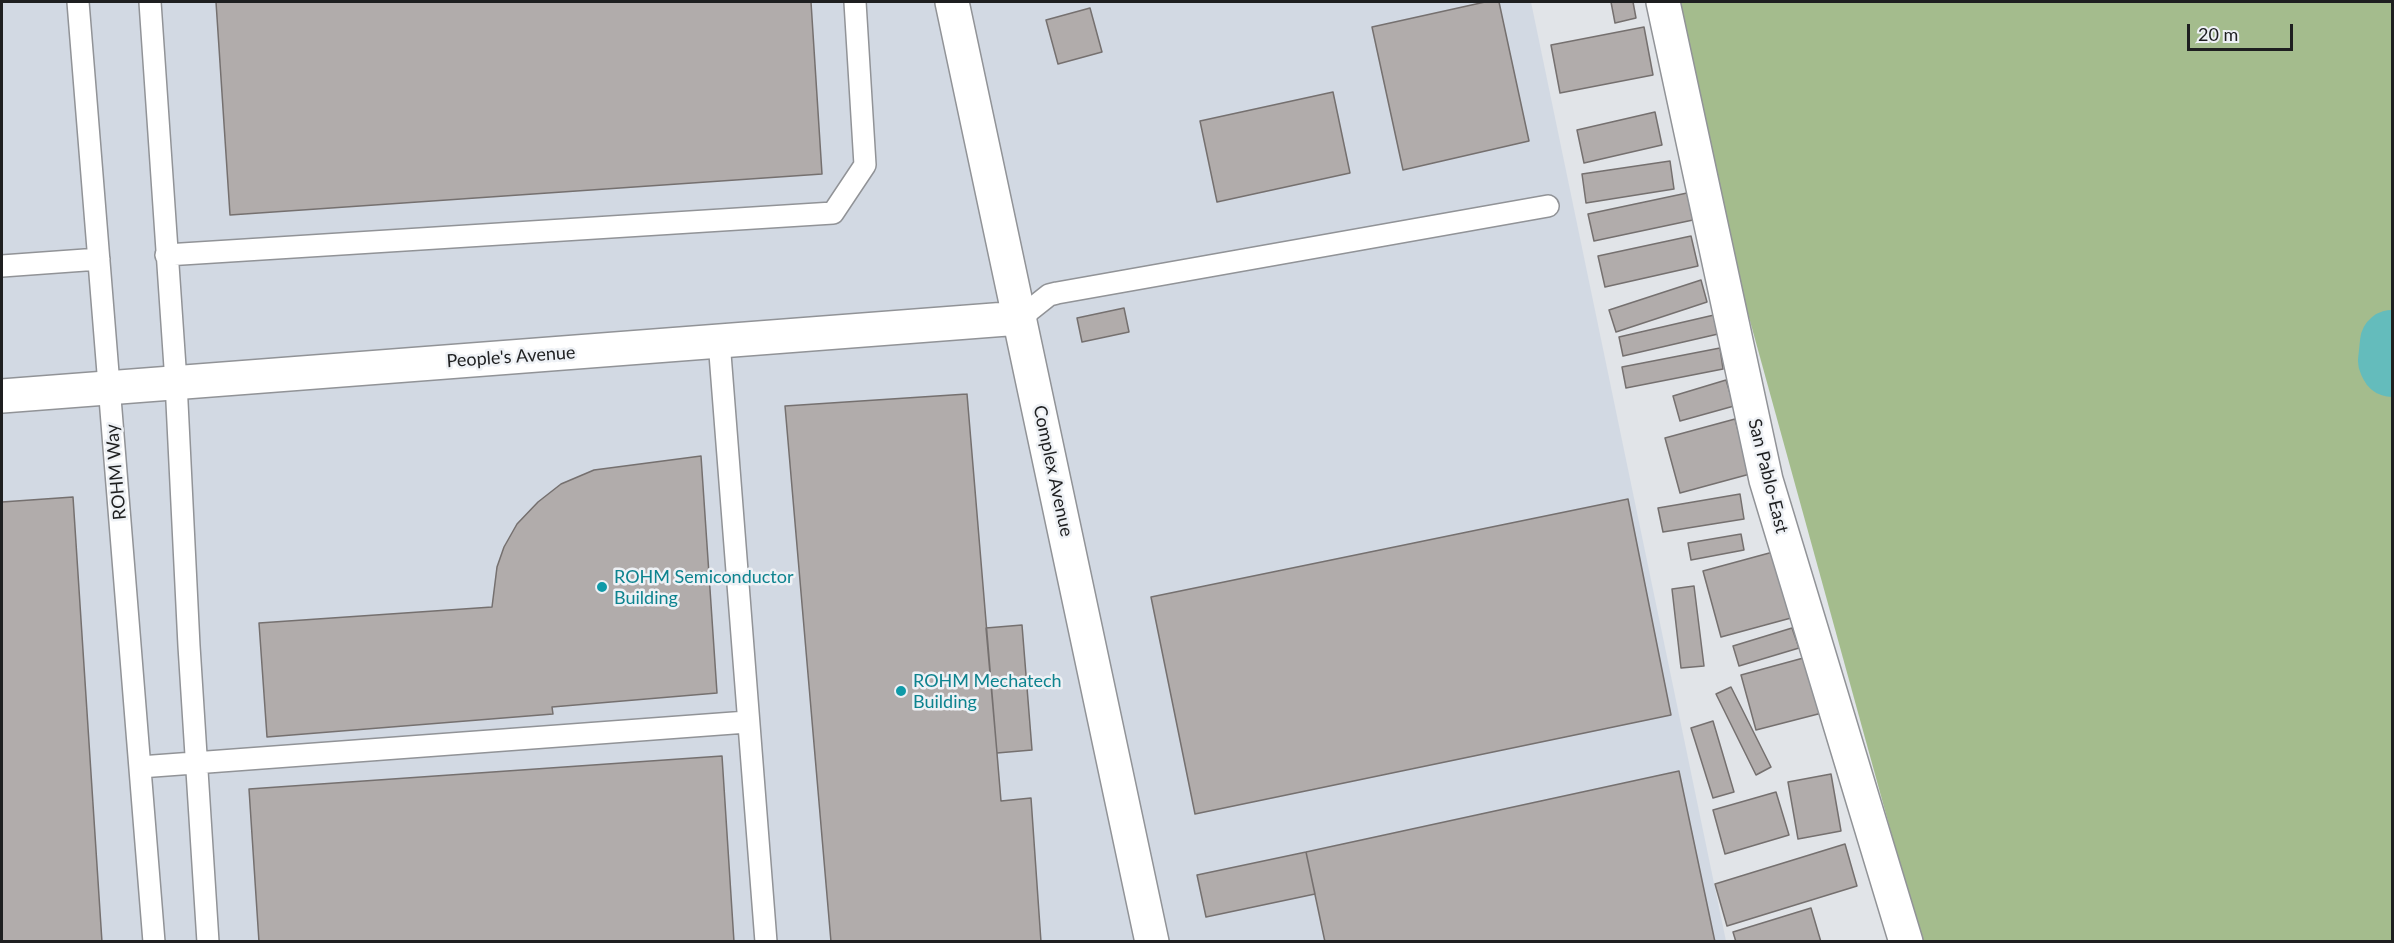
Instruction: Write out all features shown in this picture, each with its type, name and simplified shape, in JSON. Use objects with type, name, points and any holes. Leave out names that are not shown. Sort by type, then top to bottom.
[{"type":"street","name":"Complex Avenue","points":[[952,2],[1152,942]]},
{"type":"street","name":"San Pablo-East","points":[[1663,2],[1766,480],[1905,942]]},
{"type":"street","name":"People's Avenue","points":[[2,396],[1020,318]]},
{"type":"lane","name":"ROHM Way","points":[[78,2],[154,942]]},
{"type":"lane","points":[[150,2],[176,382],[208,942]]},
{"type":"lane","points":[[166,255],[833,213],[865,165],[855,2]]},
{"type":"lane","points":[[1020,318],[1049,295],[1057,293],[1548,206]]},
{"type":"lane","points":[[2,266],[99,259]]},
{"type":"lane","points":[[719,341],[766,942]]},
{"type":"lane","points":[[140,767],[747,722]]},
{"type":"shaded area","points":[[2,2],[1531,2],[1726,941],[2,942]]},
{"type":"green space","points":[[1679,2],[2392,2],[2392,941],[1921,941],[1723,223]]},
{"type":"building","points":[[216,2],[811,2],[822,174],[230,215]]},
{"type":"building","points":[[1485,2],[1499,2],[1529,141],[1403,170],[1372,27]]},
{"type":"building","points":[[1611,2],[1633,2],[1636,18],[1615,23]]},
{"type":"building","points":[[1090,8],[1102,52],[1058,64],[1046,20]]},
{"type":"building","points":[[1644,27],[1653,75],[1560,93],[1551,45]]},
{"type":"building","points":[[1333,92],[1350,173],[1217,202],[1200,121]]},
{"type":"building","points":[[1655,112],[1662,145],[1584,163],[1577,130]]},
{"type":"building","points":[[1670,161],[1674,189],[1586,203],[1582,174]]},
{"type":"building","points":[[1687,193],[1693,220],[1594,241],[1588,214]]},
{"type":"building","points":[[1691,236],[1698,266],[1605,287],[1598,256]]},
{"type":"building","points":[[1701,280],[1707,302],[1616,332],[1609,310]]},
{"type":"building","points":[[1124,308],[1129,332],[1082,342],[1077,318]]},
{"type":"building","points":[[1714,315],[1718,334],[1623,356],[1619,337]]},
{"type":"building","points":[[1720,348],[1723,369],[1626,388],[1622,367]]},
{"type":"building","points":[[1726,380],[1734,406],[1680,421],[1673,396]]},
{"type":"building","name":"ROHM Mechatech Building","points":[[967,394],[1001,801],[1031,798],[1041,942],[831,942],[785,406]]},
{"type":"building","points":[[1735,419],[1750,474],[1680,493],[1665,438]]},
{"type":"building","name":"ROHM Semiconductor Building","points":[[701,456],[717,693],[552,707],[553,714],[267,737],[259,623],[492,607],[497,567],[504,547],[517,524],[538,502],[561,484],[594,470]]},
{"type":"building","points":[[1740,494],[1744,519],[1663,532],[1658,508]]},
{"type":"building","points":[[73,497],[102,942],[2,942],[2,502]]},
{"type":"building","points":[[1628,499],[1671,715],[1195,814],[1151,597]]},
{"type":"building","points":[[1741,534],[1744,550],[1691,560],[1688,543]]},
{"type":"building","points":[[1773,552],[1791,618],[1721,637],[1703,571]]},
{"type":"building","points":[[1694,586],[1704,666],[1681,668],[1672,589]]},
{"type":"building","points":[[1022,625],[1032,750],[997,753],[986,628]]},
{"type":"building","points":[[1792,628],[1799,648],[1739,666],[1733,646]]},
{"type":"building","points":[[1807,657],[1822,713],[1756,730],[1741,675]]},
{"type":"building","points":[[1731,687],[1771,767],[1756,775],[1716,694]]},
{"type":"building","points":[[1713,721],[1734,792],[1713,798],[1691,728]]},
{"type":"building","points":[[722,756],[734,942],[259,942],[249,789]]},
{"type":"building","points":[[1679,771],[1715,942],[1325,942],[1306,852]]},
{"type":"building","points":[[1831,774],[1841,831],[1798,839],[1788,782]]},
{"type":"building","points":[[1776,792],[1789,835],[1725,854],[1713,810]]},
{"type":"building","points":[[1845,844],[1857,886],[1727,926],[1715,884]]},
{"type":"building","points":[[1306,852],[1315,894],[1206,917],[1197,875]]},
{"type":"building","points":[[1811,908],[1821,942],[1736,942],[1733,932]]},
{"type":"waterway","points":[[2392,342],[2390,361],[2392,365]]},
{"type":"place","name":"ROHM Semiconductor Building","points":[[602,587]]},
{"type":"place","name":"ROHM Mechatech Building","points":[[901,691]]}]
